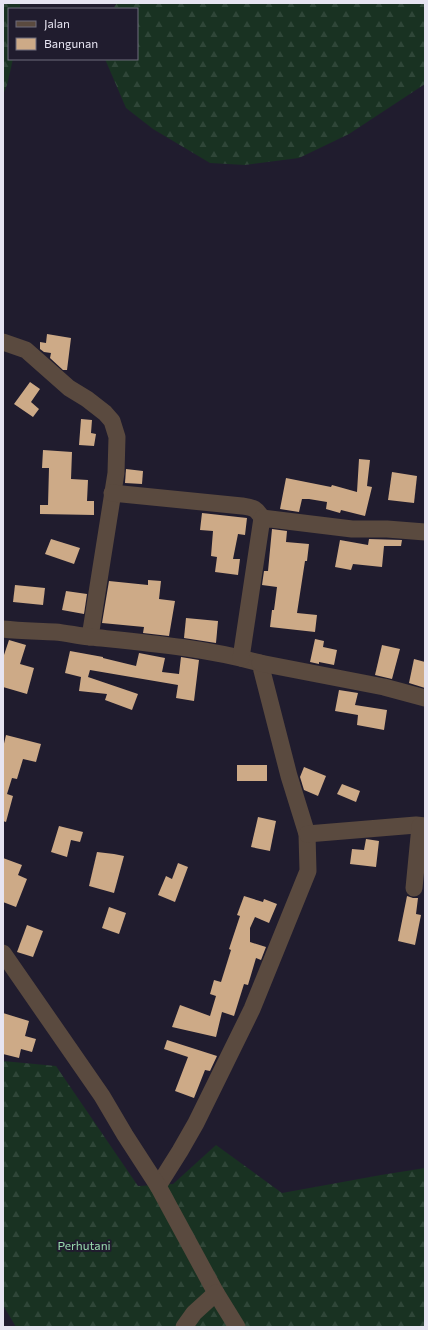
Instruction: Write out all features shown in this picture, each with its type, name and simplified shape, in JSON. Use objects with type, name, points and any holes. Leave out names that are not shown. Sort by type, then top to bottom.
[{"type":"street","points":[[3,342],[26,350],[69,388],[87,399],[105,413],[112,421],[117,437],[116,473],[90,637]]},
{"type":"street","points":[[112,493],[242,506],[257,510],[262,518],[241,658]]},
{"type":"street","points":[[262,518],[352,529],[387,529],[425,532]]},
{"type":"street","points":[[3,629],[56,632],[199,649],[260,663],[384,687],[425,698]]},
{"type":"street","points":[[158,1186],[196,1123],[252,1009],[308,871],[306,834],[289,776],[260,663]]},
{"type":"street","points":[[306,834],[422,826],[414,888]]},
{"type":"street","points":[[3,953],[102,1096],[158,1186],[236,1327]]},
{"type":"street","points":[[184,1327],[194,1313],[216,1293]]},
{"type":"green space","points":[[3,3],[20,3],[20,8],[8,8],[8,60],[13,60],[3,95]]},
{"type":"green space","points":[[117,3],[425,3],[425,84],[349,134],[299,158],[245,165],[210,163],[153,129],[126,108],[105,60],[138,60],[138,8],[114,8]]},
{"type":"green space","name":"Perhutani","points":[[3,1061],[56,1066],[138,1186],[173,1184],[216,1145],[282,1193],[425,1168],[425,1327],[16,1327],[3,1305]]},
{"type":"building","points":[[47,334],[71,338],[67,370],[63,370],[50,358],[51,353],[44,352],[40,349],[40,342],[46,343]]},
{"type":"building","points":[[30,382],[40,389],[31,402],[39,409],[33,417],[14,404]]},
{"type":"building","points":[[81,419],[92,420],[91,433],[96,434],[94,446],[79,445]]},
{"type":"building","points":[[43,450],[72,452],[71,479],[88,480],[87,501],[94,501],[94,515],[40,514],[40,505],[48,505],[49,468],[42,468]]},
{"type":"building","points":[[359,459],[370,460],[367,486],[372,487],[365,516],[341,510],[340,513],[326,509],[327,502],[309,499],[302,499],[299,512],[280,509],[286,478],[331,487],[332,485],[357,492]]},
{"type":"building","points":[[126,469],[143,471],[142,484],[125,483]]},
{"type":"building","points":[[392,472],[417,476],[414,503],[388,500]]},
{"type":"building","points":[[202,513],[247,518],[245,535],[238,534],[233,559],[240,559],[238,575],[215,572],[217,557],[211,556],[213,531],[200,530]]},
{"type":"building","points":[[272,529],[287,531],[286,542],[309,544],[297,613],[317,615],[315,632],[270,627],[277,587],[262,585],[264,571],[268,571]]},
{"type":"building","points":[[51,539],[80,548],[74,564],[45,554]]},
{"type":"building","points":[[369,539],[402,540],[401,546],[384,546],[382,567],[353,564],[351,570],[335,567],[340,540],[368,545]]},
{"type":"building","points":[[148,580],[161,581],[159,599],[175,601],[169,636],[143,633],[144,627],[102,623],[109,581],[148,585]]},
{"type":"building","points":[[15,585],[45,588],[43,605],[13,602]]},
{"type":"building","points":[[66,591],[87,594],[84,614],[62,610]]},
{"type":"building","points":[[186,618],[218,621],[216,643],[184,638]]},
{"type":"building","points":[[315,639],[324,641],[323,647],[337,650],[334,665],[310,662]]},
{"type":"building","points":[[9,640],[26,645],[20,664],[34,668],[27,694],[3,687],[3,658]]},
{"type":"building","points":[[382,645],[400,649],[392,679],[375,675]]},
{"type":"building","points":[[70,651],[103,657],[136,666],[139,653],[165,658],[162,672],[179,674],[181,657],[199,660],[194,701],[176,698],[178,685],[90,670],[88,677],[138,694],[132,710],[105,700],[107,694],[79,691],[81,677],[65,673]]},
{"type":"building","points":[[414,659],[425,662],[425,688],[409,683]]},
{"type":"building","points":[[339,690],[358,693],[355,705],[387,710],[384,730],[357,725],[358,715],[335,711]]},
{"type":"building","points":[[6,735],[41,744],[36,762],[23,759],[17,779],[12,778],[7,794],[13,796],[6,822],[3,821],[3,748]]},
{"type":"building","points":[[237,765],[267,765],[267,781],[237,781]]},
{"type":"building","points":[[304,767],[326,776],[318,796],[304,790],[300,777]]},
{"type":"building","points":[[342,784],[360,791],[356,802],[337,794]]},
{"type":"building","points":[[258,817],[276,821],[270,851],[251,847]]},
{"type":"building","points":[[59,826],[83,832],[80,842],[71,840],[67,857],[51,852]]},
{"type":"building","points":[[366,839],[379,841],[376,867],[350,864],[352,849],[364,850]]},
{"type":"building","points":[[97,852],[124,856],[114,893],[89,886]]},
{"type":"building","points":[[3,858],[22,865],[18,875],[27,879],[16,907],[3,902]]},
{"type":"building","points":[[178,863],[188,867],[175,902],[158,895],[166,876],[172,879]]},
{"type":"building","points":[[244,896],[263,902],[264,899],[277,904],[269,923],[255,917],[250,928],[250,942],[266,947],[261,960],[256,958],[248,985],[244,984],[234,1016],[222,1012],[216,1037],[172,1027],[180,1005],[210,1016],[216,996],[210,994],[214,980],[221,982],[231,950],[229,949],[240,916],[237,915]]},
{"type":"building","points":[[407,896],[418,898],[416,914],[421,915],[415,945],[398,941]]},
{"type":"building","points":[[109,907],[126,913],[119,934],[102,928]]},
{"type":"building","points":[[27,925],[43,931],[33,957],[17,952]]},
{"type":"building","points":[[3,1013],[29,1021],[25,1036],[36,1039],[32,1052],[21,1049],[19,1058],[3,1054]]},
{"type":"building","points":[[167,1040],[217,1056],[210,1071],[205,1070],[194,1098],[175,1091],[188,1057],[164,1049]]}]
